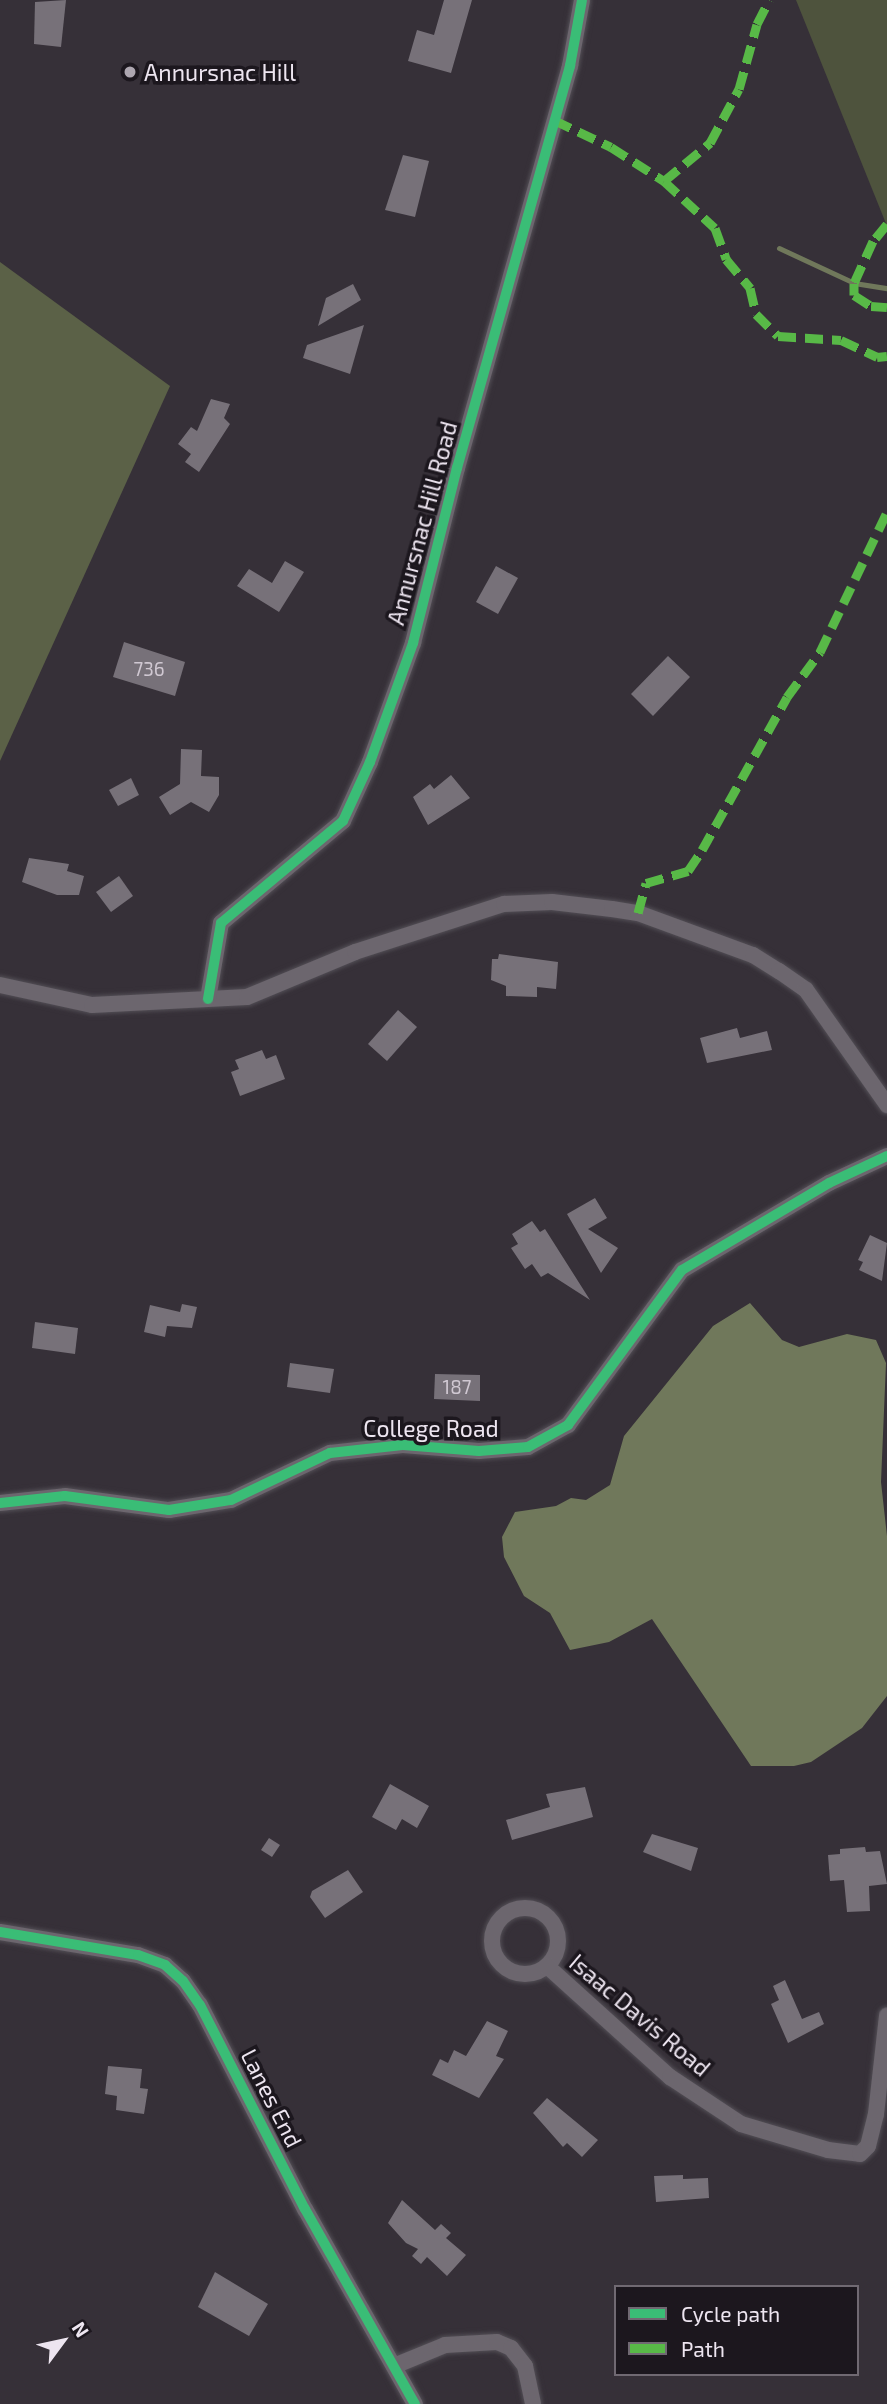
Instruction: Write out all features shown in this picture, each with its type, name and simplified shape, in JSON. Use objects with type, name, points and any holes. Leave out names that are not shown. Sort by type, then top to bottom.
[{"type":"street","name":"Annursnac Hill Road","points":[[208,999],[221,923],[343,821],[370,762],[413,643],[457,468],[567,76],[582,0]]},
{"type":"street","points":[[0,985],[92,1005],[257,994],[355,952],[504,904],[552,902],[612,909],[638,913],[752,955],[806,990],[887,1105]]},
{"type":"street","name":"College Road","points":[[0,1503],[65,1496],[169,1510],[231,1500],[330,1453],[403,1445],[479,1451],[528,1447],[568,1425],[682,1270],[829,1182],[887,1156]]},
{"type":"street","name":"Isaac Davis Road","points":[[531,1908],[549,1918],[558,1937],[547,1966],[527,1974],[506,1968],[499,1961],[492,1943],[502,1917],[531,1908]]},
{"type":"street","name":"Lanes End","points":[[0,1932],[138,1955],[165,1965],[183,1981],[200,2005],[304,2209],[415,2404]]},
{"type":"street","name":"Isaac Davis Road","points":[[547,1966],[670,2077],[741,2124],[828,2150],[860,2154],[868,2146],[876,2114],[887,2016]]},
{"type":"street","points":[[394,2366],[445,2345],[497,2342],[511,2348],[525,2366],[533,2404]]},
{"type":"shaded area","points":[[796,0],[887,0],[887,226]]},
{"type":"shaded area","points":[[0,262],[170,386],[0,761]]},
{"type":"shaded area","points":[[750,1303],[782,1340],[799,1347],[847,1334],[876,1340],[886,1363],[881,1482],[887,1536],[887,1696],[862,1728],[811,1762],[794,1766],[751,1766],[652,1619],[609,1642],[570,1650],[550,1613],[524,1596],[504,1557],[502,1537],[515,1512],[556,1506],[571,1498],[586,1500],[610,1485],[624,1436],[713,1326]]},
{"type":"building","points":[[66,0],[61,47],[34,44],[35,2]]},
{"type":"building","points":[[444,0],[472,0],[451,73],[408,61],[417,30],[434,35]]},
{"type":"building","points":[[403,155],[429,161],[415,217],[385,210]]},
{"type":"building","points":[[353,284],[361,300],[318,326],[326,298]]},
{"type":"building","points":[[364,325],[350,374],[303,358],[307,345]]},
{"type":"building","points":[[211,399],[230,404],[224,418],[230,424],[199,472],[185,462],[191,454],[178,444],[191,427],[197,431]]},
{"type":"building","points":[[285,561],[304,572],[279,612],[237,586],[249,569],[272,583]]},
{"type":"building","points":[[496,566],[518,578],[498,614],[476,602]]},
{"type":"building","points":[[124,642],[185,662],[175,696],[113,677]]},
{"type":"building","points":[[668,656],[690,677],[653,716],[631,694]]},
{"type":"building","points":[[181,749],[202,750],[201,776],[219,777],[219,795],[209,812],[191,802],[170,815],[159,797],[180,784]]},
{"type":"building","points":[[451,775],[470,798],[428,825],[413,797],[430,784],[434,789]]},
{"type":"building","points":[[131,778],[139,795],[118,806],[109,790]]},
{"type":"building","points":[[29,858],[69,864],[67,871],[84,876],[79,895],[57,895],[22,882]]},
{"type":"building","points":[[119,876],[133,896],[111,912],[96,892]]},
{"type":"building","points":[[499,954],[558,962],[556,989],[537,987],[537,997],[506,996],[506,986],[491,980],[492,959],[498,959]]},
{"type":"building","points":[[398,1010],[417,1027],[387,1061],[368,1044]]},
{"type":"building","points":[[737,1028],[740,1038],[767,1031],[772,1050],[707,1063],[700,1038]]},
{"type":"building","points":[[262,1050],[266,1059],[276,1055],[285,1079],[240,1096],[231,1072],[239,1069],[235,1060]]},
{"type":"building","points":[[595,1198],[607,1218],[588,1229],[618,1248],[601,1273],[567,1214]]},
{"type":"building","points":[[532,1221],[540,1232],[545,1229],[590,1300],[548,1273],[541,1277],[532,1264],[525,1269],[511,1248],[518,1244],[512,1234]]},
{"type":"building","points":[[870,1235],[887,1243],[882,1281],[859,1270],[863,1262],[858,1260]]},
{"type":"building","points":[[182,1304],[197,1307],[192,1328],[167,1326],[165,1337],[144,1332],[150,1305],[180,1312]]},
{"type":"building","points":[[35,1322],[78,1328],[75,1354],[32,1348]]},
{"type":"building","points":[[290,1363],[334,1369],[330,1393],[287,1387]]},
{"type":"building","points":[[435,1374],[480,1375],[480,1401],[434,1399]]},
{"type":"building","points":[[390,1784],[429,1806],[417,1828],[402,1819],[396,1830],[372,1817]]},
{"type":"building","points":[[585,1787],[593,1817],[512,1840],[506,1820],[550,1807],[546,1794]]},
{"type":"building","points":[[652,1834],[698,1848],[691,1871],[643,1852]]},
{"type":"building","points":[[269,1838],[280,1845],[272,1857],[261,1850]]},
{"type":"building","points":[[865,1847],[866,1852],[880,1851],[887,1884],[869,1886],[870,1911],[847,1912],[844,1880],[830,1881],[828,1855],[840,1854],[840,1849]]},
{"type":"building","points":[[348,1870],[363,1892],[325,1918],[310,1897],[312,1891]]},
{"type":"building","points":[[785,1980],[802,2019],[819,2012],[824,2024],[788,2043],[771,2004],[779,2000],[773,1986]]},
{"type":"building","points":[[487,2021],[508,2031],[496,2056],[504,2059],[479,2098],[432,2075],[440,2059],[448,2063],[454,2050],[466,2056]]},
{"type":"building","points":[[108,2066],[142,2069],[140,2088],[148,2089],[144,2114],[116,2110],[117,2096],[105,2094]]},
{"type":"building","points":[[547,2098],[598,2140],[582,2157],[567,2143],[563,2147],[533,2113]]},
{"type":"building","points":[[683,2175],[683,2179],[708,2178],[709,2198],[656,2202],[654,2176]]},
{"type":"building","points":[[402,2200],[435,2230],[441,2224],[451,2233],[446,2238],[466,2255],[447,2276],[427,2257],[421,2264],[412,2256],[418,2249],[406,2243],[388,2223]]},
{"type":"building","points":[[215,2272],[268,2304],[249,2336],[198,2307]]},
{"type":"waterway","points":[[779,248],[854,283],[887,288]]},
{"type":"marked path","points":[[664,181],[710,143],[739,89],[757,24],[769,0]]},
{"type":"marked path","points":[[554,120],[611,147],[664,181],[715,228],[726,259],[750,288],[756,314],[778,336],[841,340],[877,357],[887,356]]},
{"type":"marked path","points":[[887,224],[873,241],[854,283],[854,295],[871,306],[887,307]]},
{"type":"marked path","points":[[638,913],[646,883],[688,871],[702,850],[787,697],[820,652],[887,512]]},
{"type":"cycle path","points":[[208,999],[221,923],[343,821],[370,762],[413,643],[457,468],[570,66],[582,0]]},
{"type":"cycle path","points":[[0,1503],[65,1496],[169,1510],[231,1500],[330,1453],[403,1445],[479,1451],[528,1447],[568,1425],[682,1270],[829,1183],[887,1156]]},
{"type":"cycle path","points":[[0,1932],[138,1955],[165,1965],[183,1981],[200,2005],[305,2209],[415,2404]]},
{"type":"place","name":"Annursnac Hill","points":[[130,72]]}]
